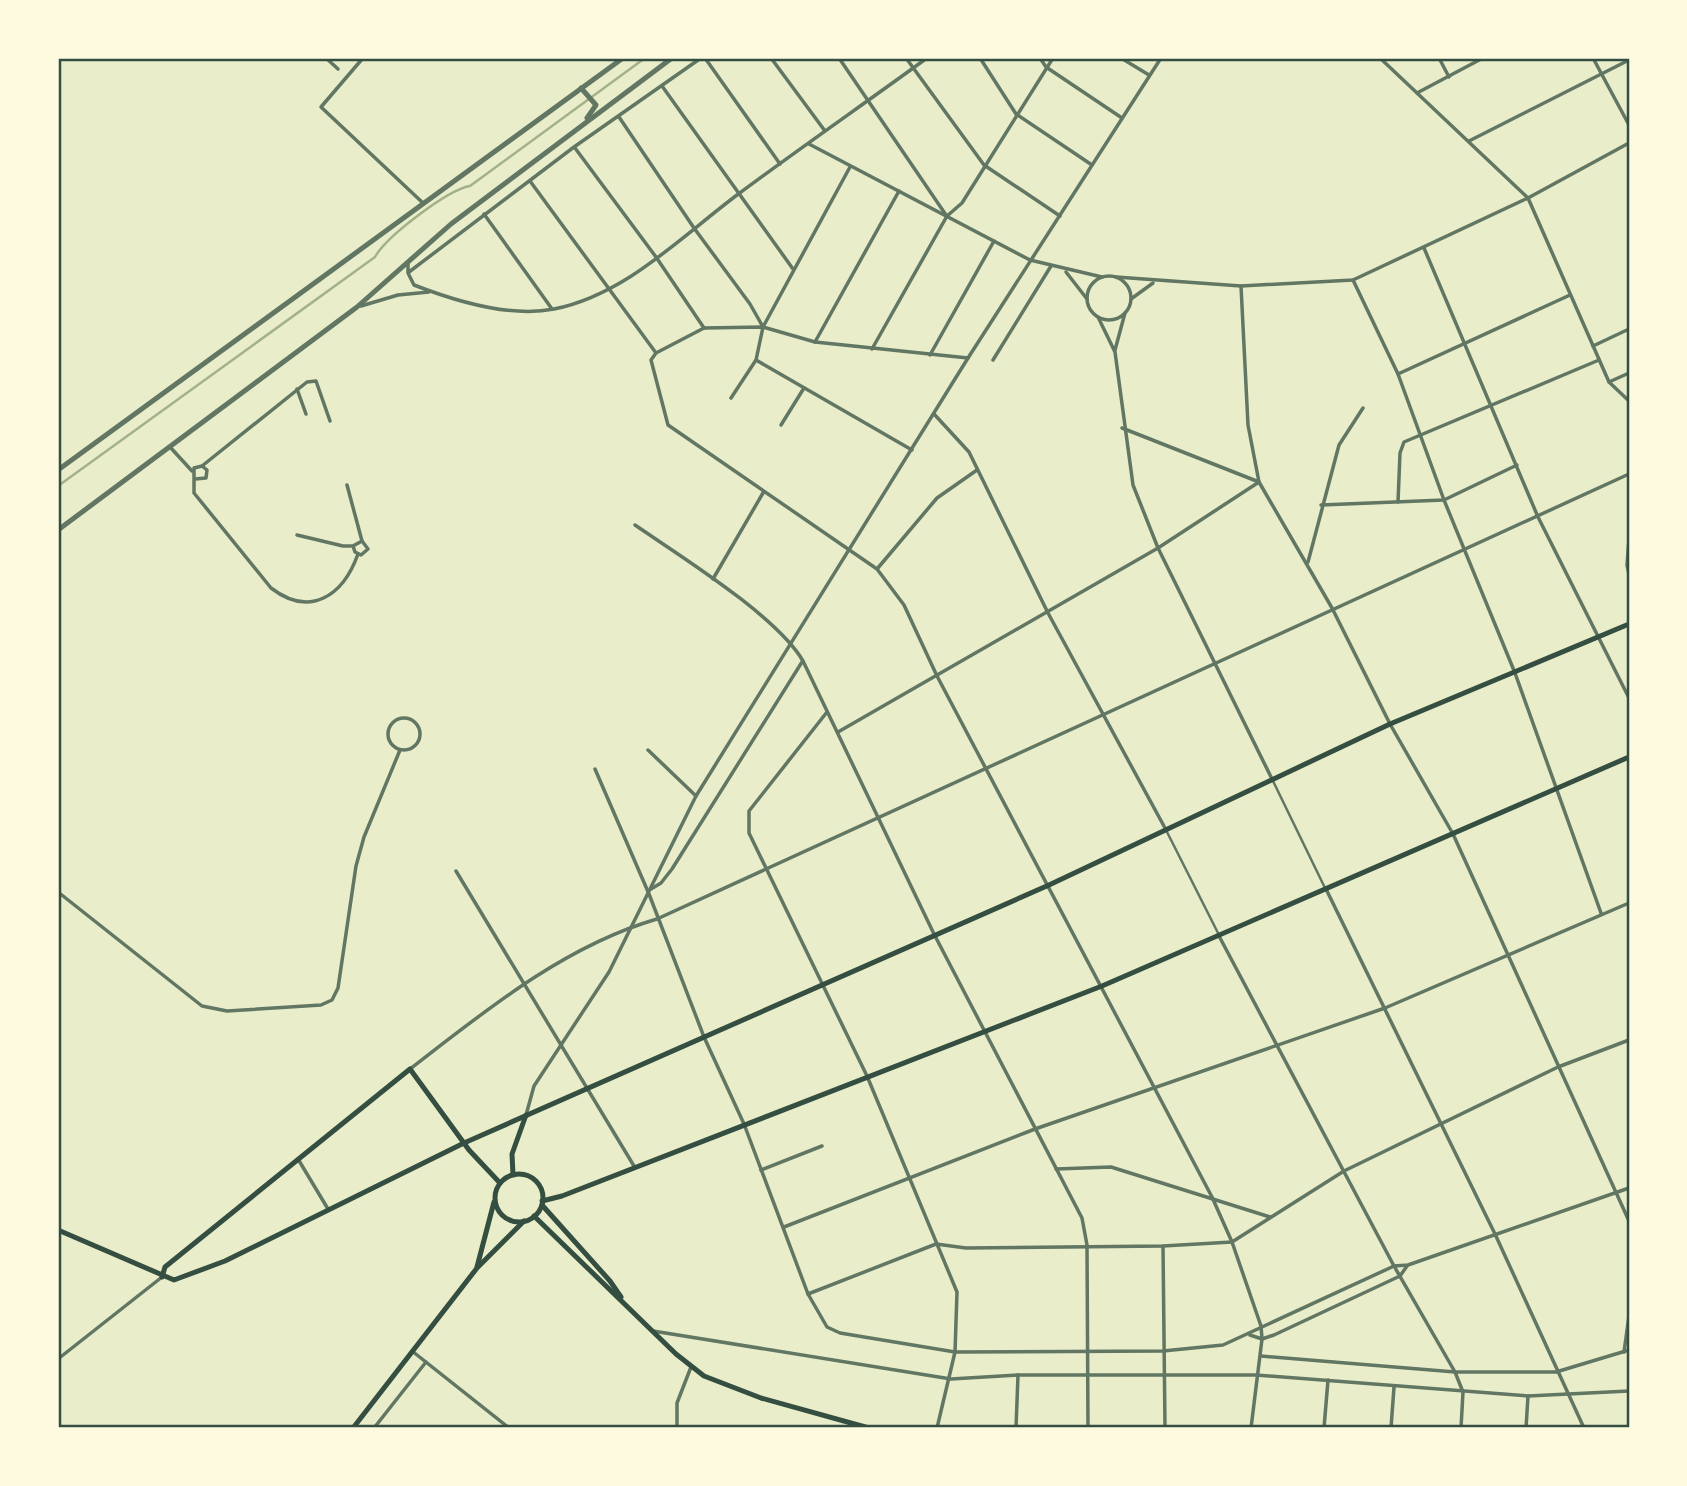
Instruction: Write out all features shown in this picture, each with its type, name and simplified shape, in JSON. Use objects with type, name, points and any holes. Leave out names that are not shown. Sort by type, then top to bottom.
[{"type":"main road","points":[[58,1230],[174,1280],[225,1261],[464,1143],[1049,885],[1390,724],[1629,624]]},
{"type":"main road","points":[[354,1428],[477,1268],[524,1221],[534,1216],[542,1203],[1102,986],[1629,757]]},
{"type":"main road","points":[[162,1276],[166,1267],[410,1069],[464,1143],[487,1166],[500,1184]]},
{"type":"main road","points":[[513,1175],[512,1154],[526,1115]]},
{"type":"main road","points":[[487,1166],[506,1178]]},
{"type":"main road","points":[[477,1268],[500,1184],[513,1175],[535,1181],[542,1203],[610,1280],[624,1303]]},
{"type":"main road","points":[[495,1199],[501,1214],[508,1219],[524,1221]]},
{"type":"main road","points":[[534,1216],[691,1367],[704,1376],[745,1393],[869,1428]]},
{"type":"main road","points":[[569,1249],[575,1242]]},
{"type":"street","points":[[326,58],[338,69]]},
{"type":"street","points":[[363,58],[321,107],[423,203]]},
{"type":"street","points":[[58,470],[423,203],[584,90],[623,58]]},
{"type":"street","points":[[58,530],[357,307],[451,224],[672,58]]},
{"type":"street","points":[[408,273],[575,147],[703,58],[780,164]]},
{"type":"street","points":[[771,58],[825,131]]},
{"type":"street","points":[[839,58],[947,216]]},
{"type":"street","points":[[906,58],[984,165],[1060,216]]},
{"type":"street","points":[[408,262],[408,273],[414,285],[495,308],[552,309],[609,290],[927,58]]},
{"type":"street","points":[[980,58],[1016,114],[1093,166]]},
{"type":"street","points":[[1040,58],[1046,67],[1122,118]]},
{"type":"street","points":[[871,350],[947,216],[962,203],[1053,58]]},
{"type":"street","points":[[1121,58],[1150,76]]},
{"type":"street","points":[[526,1115],[534,1086],[609,972],[696,796],[968,358],[1161,58]]},
{"type":"street","points":[[1380,58],[1528,198],[1609,382],[1629,401]]},
{"type":"street","points":[[1438,58],[1449,77]]},
{"type":"street","points":[[1416,93],[1483,58]]},
{"type":"street","points":[[1594,58],[1629,125]]},
{"type":"street","points":[[1468,142],[1629,60]]},
{"type":"street","points":[[662,86],[793,269]]},
{"type":"street","points":[[580,126],[596,105],[584,90]]},
{"type":"street","points":[[619,117],[764,327]]},
{"type":"street","points":[[808,144],[1030,260],[1064,271],[1102,277],[1241,286],[1353,280],[1528,198],[1629,143]]},
{"type":"street","points":[[575,147],[705,328]]},
{"type":"street","points":[[731,398],[756,360],[764,327],[850,167]]},
{"type":"street","points":[[530,181],[656,353]]},
{"type":"street","points":[[815,342],[899,191]]},
{"type":"street","points":[[484,214],[552,309]]},
{"type":"street","points":[[930,355],[994,241]]},
{"type":"street","points":[[1424,248],[1538,517],[1629,698]]},
{"type":"street","points":[[993,360],[1051,266]]},
{"type":"street","points":[[1064,271],[1087,300],[1092,313],[1112,320],[1125,313]]},
{"type":"street","points":[[1087,300],[1090,286],[1102,277]]},
{"type":"street","points":[[1116,277],[1127,286],[1131,300]]},
{"type":"street","points":[[1353,280],[1398,374],[1444,500],[1515,673],[1601,913]]},
{"type":"street","points":[[1154,281],[1131,300],[1115,352],[1122,428],[1132,485],[1158,548],[1385,1008],[1584,1428]]},
{"type":"street","points":[[1241,286],[1248,425],[1259,482],[1332,608],[1390,724],[1453,834],[1558,1068],[1618,1191],[1629,1222]]},
{"type":"street","points":[[357,307],[398,295],[431,292]]},
{"type":"street","points":[[1398,374],[1463,341],[1570,295]]},
{"type":"street","points":[[1098,317],[1115,352]]},
{"type":"street","points":[[968,358],[871,350],[815,342],[764,327],[705,328],[656,353],[651,360],[668,425],[877,569],[904,605],[937,676],[1155,1086],[1232,1242],[1261,1326],[1262,1339],[1251,1428]]},
{"type":"street","points":[[1592,346],[1629,329]]},
{"type":"street","points":[[756,360],[912,450]]},
{"type":"street","points":[[1398,502],[1400,453],[1404,442],[1419,433],[1599,360]]},
{"type":"street","points":[[1609,382],[1629,373]]},
{"type":"street","points":[[192,471],[202,466],[307,382],[316,382],[330,421]]},
{"type":"street","points":[[781,425],[804,388]]},
{"type":"street","points":[[297,389],[306,414]]},
{"type":"street","points":[[1307,565],[1339,445],[1363,408]]},
{"type":"street","points":[[934,414],[961,440],[977,469],[1048,612],[1105,714],[1219,936],[1394,1266],[1455,1372],[1463,1392],[1461,1428]]},
{"type":"street","points":[[1122,428],[1259,482]]},
{"type":"street","points":[[169,447],[192,471],[195,479],[194,493],[271,588],[284,598],[307,603],[326,598],[349,575],[358,554]]},
{"type":"street","points":[[1321,505],[1444,500],[1517,465]]},
{"type":"street","points":[[195,479],[206,478],[207,470],[202,466]]},
{"type":"street","points":[[877,569],[937,498],[977,469]]},
{"type":"street","points":[[410,1069],[523,983],[634,926],[657,919],[1629,474]]},
{"type":"street","points":[[838,732],[1158,548],[1259,482]]},
{"type":"street","points":[[347,485],[362,541],[368,549],[364,554],[358,554]]},
{"type":"street","points":[[713,579],[763,493]]},
{"type":"street","points":[[635,525],[713,579],[793,643],[803,661],[934,934],[1082,1219],[1087,1245],[1088,1428]]},
{"type":"street","points":[[297,535],[354,547],[358,554]]},
{"type":"street","points":[[1629,539],[1629,575]]},
{"type":"street","points":[[354,547],[362,541]]},
{"type":"street","points":[[651,889],[661,883],[672,869],[803,661]]},
{"type":"street","points":[[827,712],[749,811],[747,821],[749,833],[764,869],[825,984],[867,1076],[957,1292],[955,1352],[951,1379],[937,1428]]},
{"type":"street","points":[[405,717],[418,725],[421,732],[415,746],[400,750],[393,746],[388,732],[397,719],[405,717]]},
{"type":"street","points":[[58,892],[202,1006],[227,1011],[321,1005],[332,1000],[338,988],[356,866],[364,837],[400,750]]},
{"type":"street","points":[[648,750],[696,796]]},
{"type":"street","points":[[595,769],[649,894],[704,1037],[744,1124],[808,1294],[827,1326],[840,1332],[955,1352],[1087,1352],[1223,1345],[1250,1335],[1261,1326],[1394,1266],[1408,1265],[1629,1188]]},
{"type":"street","points":[[456,871],[589,1087],[634,1166]]},
{"type":"street","points":[[784,1227],[1035,1129],[1385,1008],[1629,902]]},
{"type":"street","points":[[808,1294],[936,1244],[967,1248],[1163,1246],[1232,1242],[1344,1171],[1558,1068],[1629,1040]]},
{"type":"street","points":[[761,1170],[822,1146]]},
{"type":"street","points":[[298,1158],[328,1209]]},
{"type":"street","points":[[1056,1169],[1111,1167],[1270,1217]]},
{"type":"street","points":[[1163,1246],[1165,1428]]},
{"type":"street","points":[[1250,1335],[1262,1339],[1400,1276],[1408,1265]]},
{"type":"street","points":[[58,1359],[162,1276]]},
{"type":"street","points":[[1623,1353],[1629,1316]]},
{"type":"street","points":[[653,1331],[951,1379],[1018,1375],[1256,1375],[1528,1396],[1629,1391]]},
{"type":"street","points":[[1260,1356],[1455,1372],[1556,1372],[1629,1350]]},
{"type":"street","points":[[412,1351],[509,1428]]},
{"type":"street","points":[[374,1428],[426,1362]]},
{"type":"street","points":[[677,1428],[677,1403],[691,1367]]},
{"type":"street","points":[[1016,1428],[1018,1375]]},
{"type":"street","points":[[1324,1428],[1328,1380]]},
{"type":"street","points":[[1391,1428],[1394,1387]]},
{"type":"street","points":[[1526,1428],[1528,1396]]},
{"type":"waterway","points":[[58,486],[375,257],[391,238],[418,216],[447,196],[470,186],[645,58]]}]
